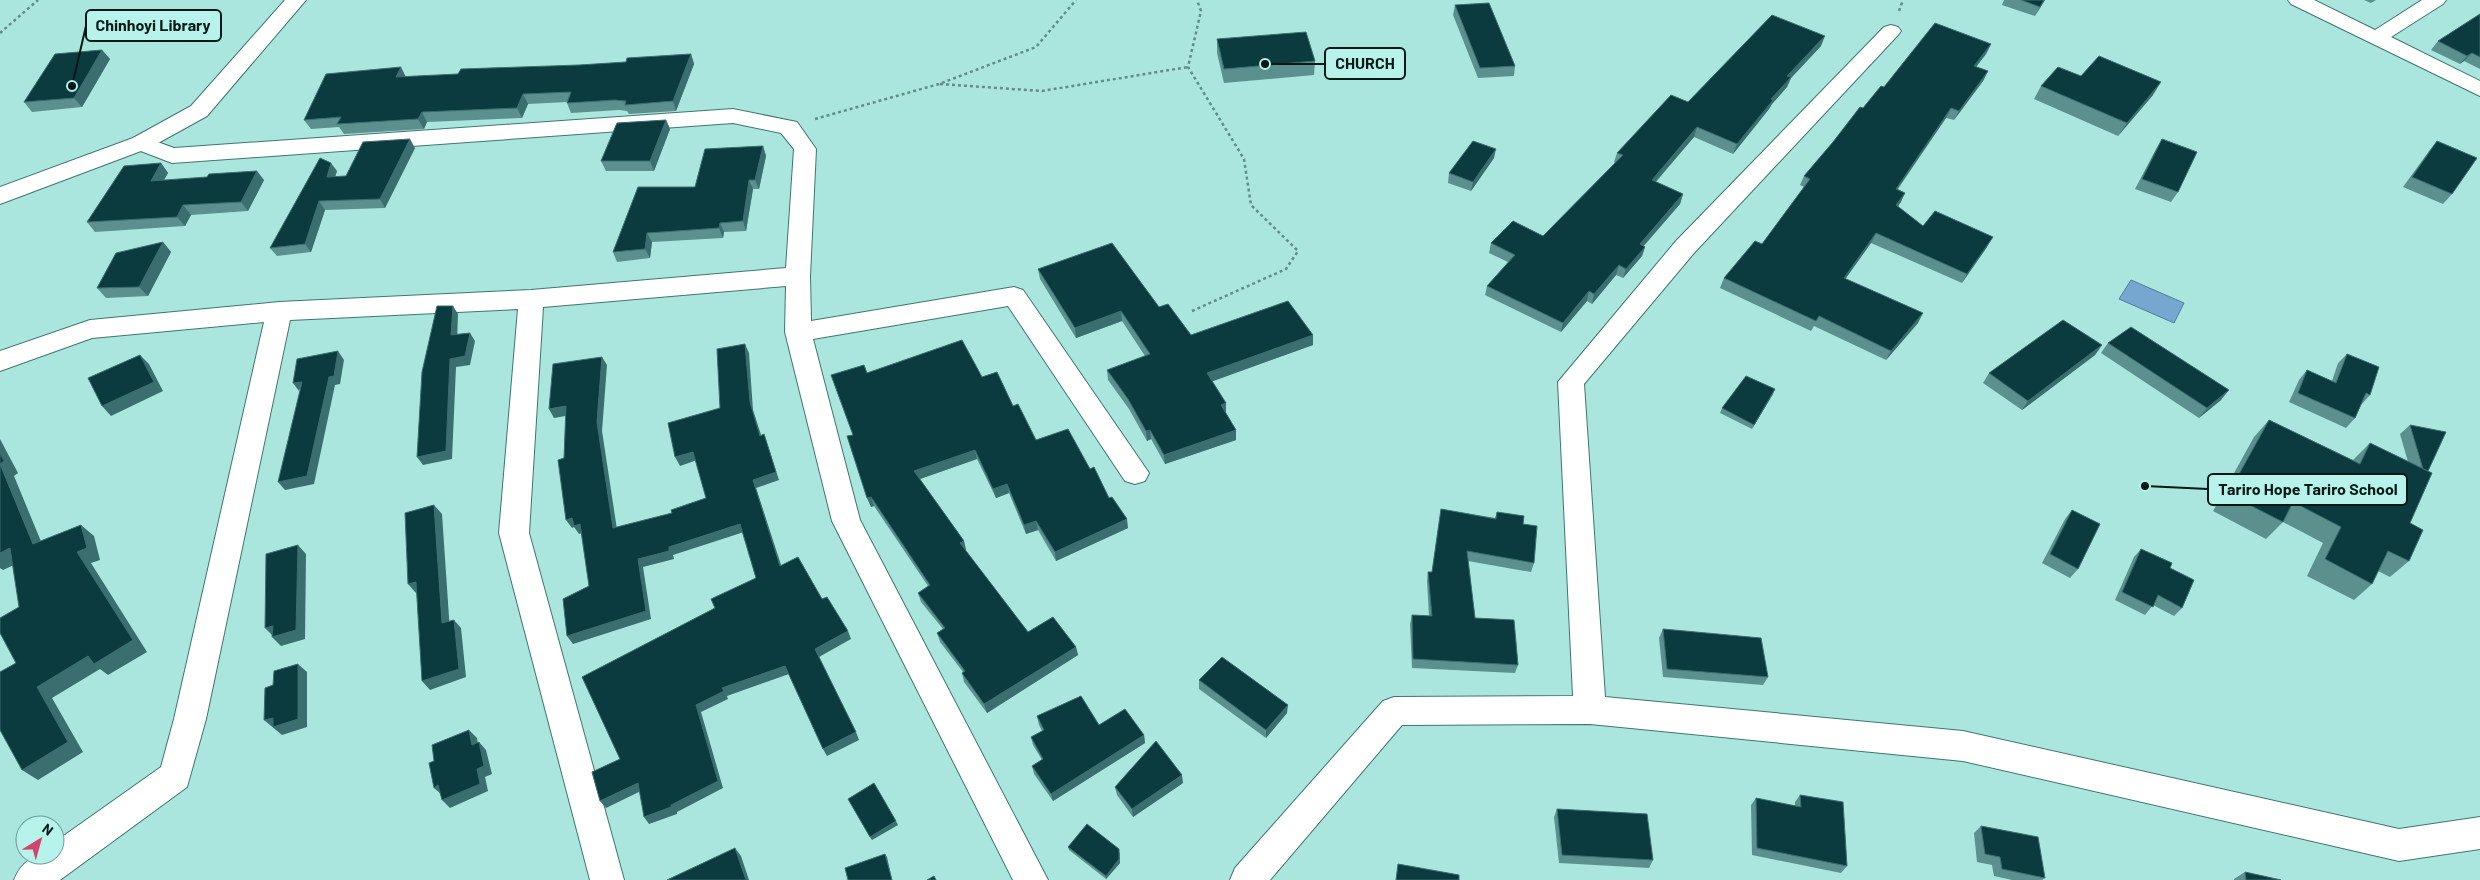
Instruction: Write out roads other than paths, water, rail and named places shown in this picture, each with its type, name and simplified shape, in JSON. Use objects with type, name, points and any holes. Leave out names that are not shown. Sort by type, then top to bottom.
[{"type":"street","points":[[0,196],[141,143],[199,111],[296,0]]},
{"type":"street","points":[[2298,0],[2480,89]]},
{"type":"street","points":[[2376,38],[2436,0]]},
{"type":"street","points":[[1590,710],[1571,382],[1685,246],[1891,31]]},
{"type":"street","points":[[141,143],[172,156],[733,116],[789,127],[805,149],[798,276],[798,332],[846,521],[1031,880]]},
{"type":"street","points":[[0,361],[90,329],[279,311],[531,299],[798,276]]},
{"type":"street","points":[[798,332],[1014,296],[1135,473]]},
{"type":"street","points":[[531,299],[514,533],[607,880]]},
{"type":"street","points":[[30,880],[175,776],[190,719],[279,311]]},
{"type":"street","points":[[1247,880],[1394,711],[1590,710],[1963,746],[2399,845],[2480,833]]},
{"type":"water","points":[[2131,280],[2184,303],[2174,323],[2119,299]]},
{"type":"place","name":"CHURCH","points":[[1265,64]]},
{"type":"place","name":"Chinhoyi Library","points":[[72,86]]},
{"type":"place","name":"Tariro Hope Tariro School","points":[[2145,486]]}]
